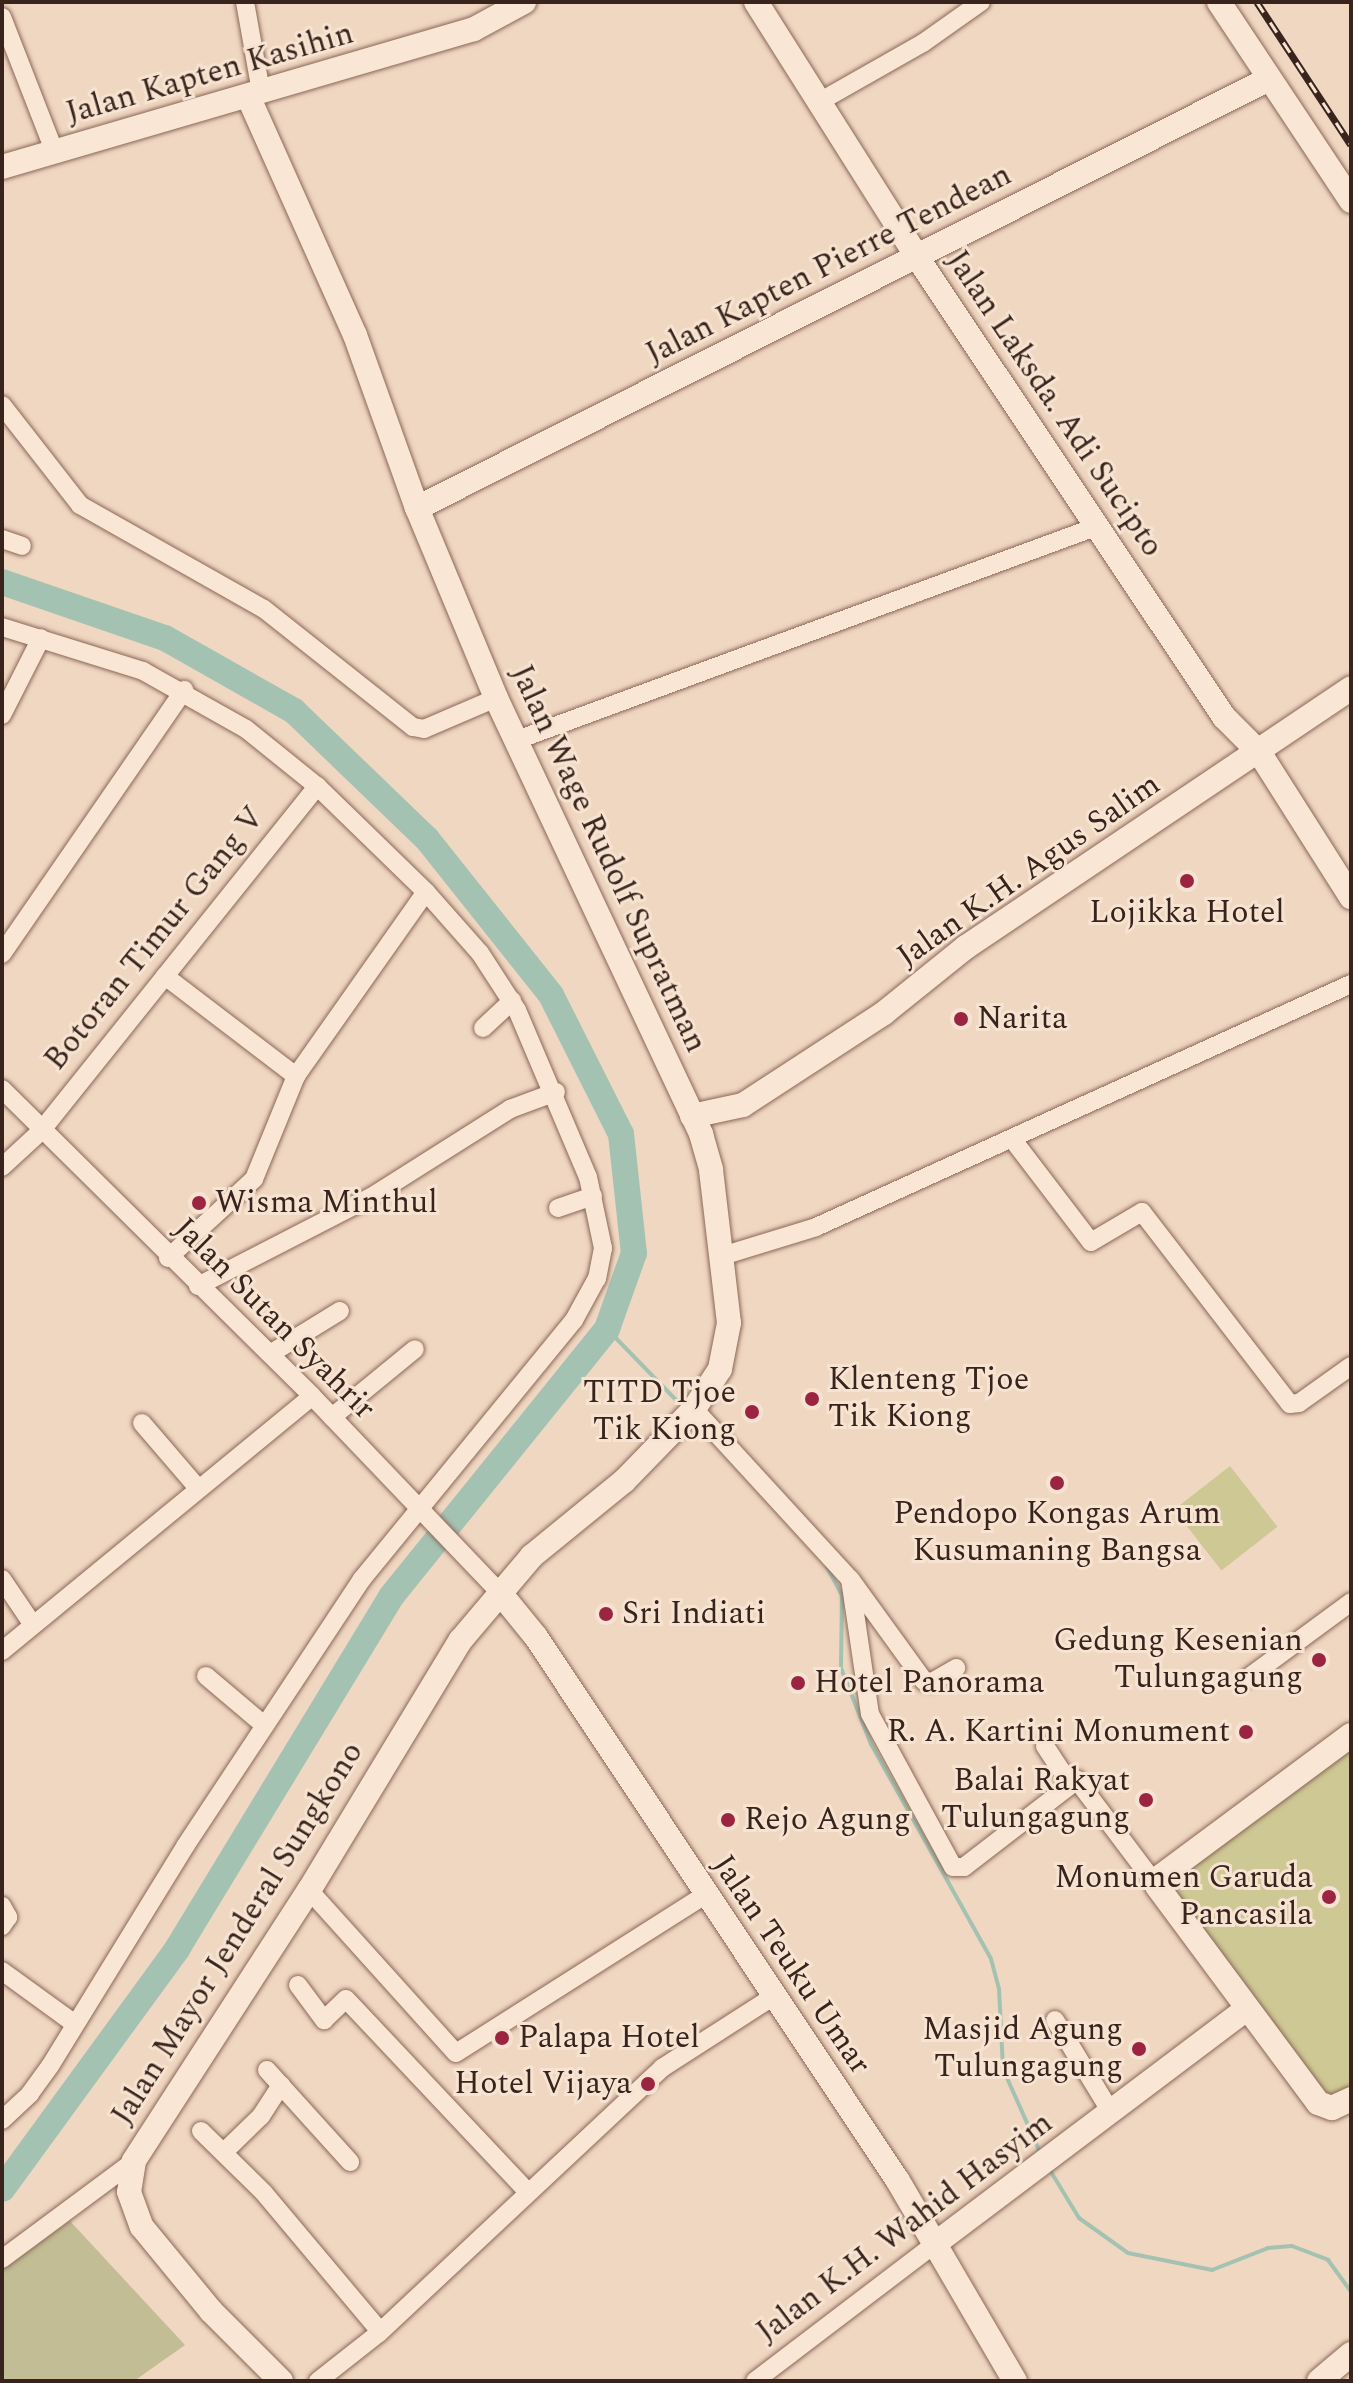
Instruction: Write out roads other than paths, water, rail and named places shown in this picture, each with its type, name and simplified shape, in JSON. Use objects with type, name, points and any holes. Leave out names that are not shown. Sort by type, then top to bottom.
[{"type":"street","points":[[245,2],[255,94]]},
{"type":"street","name":"Jalan Kapten Kasihin","points":[[2,167],[474,29],[524,2]]},
{"type":"street","name":"Jalan Laksda. Adi Sucipto","points":[[756,2],[917,257],[1224,717],[1259,752],[1351,897]]},
{"type":"street","points":[[819,102],[923,43],[981,2]]},
{"type":"street","points":[[1219,2],[1351,201]]},
{"type":"street","points":[[2,17],[55,153]]},
{"type":"street","name":"Jalan Kapten Pierre Tendean","points":[[417,508],[1269,79]]},
{"type":"street","name":"Jalan Wage Rudolf Supratman","points":[[255,94],[355,335],[417,508],[496,698],[692,1116],[709,1161],[722,1256],[727,1340],[720,1369],[694,1409],[624,1481],[532,1556],[501,1594]]},
{"type":"street","points":[[2,405],[80,505],[264,609],[413,727],[424,729],[496,698]]},
{"type":"street","points":[[517,740],[1098,526]]},
{"type":"street","points":[[2,539],[22,546]]},
{"type":"street","points":[[2,627],[106,656],[184,690],[272,746],[426,892],[480,953],[512,1001],[556,1092],[593,1196],[603,1248],[588,1296],[418,1508],[264,1725],[30,2094],[2,2120]]},
{"type":"street","points":[[2,715],[41,638]]},
{"type":"street","name":"Jalan K.H. Agus Salim","points":[[692,1116],[743,1105],[884,1013],[966,947],[1351,688]]},
{"type":"street","points":[[2,954],[184,690]]},
{"type":"street","name":"Botoran Timur Gang V","points":[[2,1167],[41,1131],[317,786]]},
{"type":"street","points":[[168,1258],[254,1179],[296,1076],[426,892]]},
{"type":"street","points":[[165,976],[296,1076]]},
{"type":"street","points":[[722,1256],[816,1227],[1351,984]]},
{"type":"street","points":[[483,1028],[512,1001]]},
{"type":"street","name":"Jalan Sutan Syahrir","points":[[2,1089],[168,1258],[312,1396],[501,1594]]},
{"type":"street","points":[[198,1286],[371,1197],[510,1109],[556,1092]]},
{"type":"street","points":[[1013,1140],[1091,1242],[1142,1212],[1290,1404],[1299,1403],[1351,1366]]},
{"type":"street","points":[[558,1208],[593,1196]]},
{"type":"street","points":[[270,1354],[340,1311]]},
{"type":"street","points":[[332,1417],[415,1349]]},
{"type":"street","points":[[2,1651],[197,1487],[312,1396]]},
{"type":"street","points":[[694,1409],[850,1579],[924,1681],[932,1682],[956,1668]]},
{"type":"street","points":[[142,1423],[197,1487]]},
{"type":"street","points":[[2,1579],[33,1625]]},
{"type":"street","points":[[850,1579],[870,1714],[953,1867],[964,1867],[1070,1784],[1080,1780],[1318,2103],[1332,2108],[1351,2099]]},
{"type":"street","name":"Jalan Mayor Jenderal Sungkono","points":[[281,2381],[211,2311],[142,2227],[129,2192],[134,2161],[309,1890],[460,1641],[501,1594]]},
{"type":"street","name":"Jalan Teuku Umar","points":[[501,1594],[536,1637],[936,2243],[1015,2381]]},
{"type":"street","points":[[1248,1678],[1351,1602]]},
{"type":"street","points":[[206,1676],[264,1725]]},
{"type":"street","points":[[1157,1886],[1160,1877],[1351,1735]]},
{"type":"street","points":[[1045,1746],[1070,1784]]},
{"type":"street","points":[[309,1890],[456,2053],[705,1895]]},
{"type":"street","points":[[2,1906],[8,1917],[2,1926]]},
{"type":"street","points":[[2,1971],[75,2024]]},
{"type":"street","points":[[298,1985],[324,2020],[346,1999],[528,2192]]},
{"type":"street","points":[[318,2381],[380,2331],[673,2059],[774,1996]]},
{"type":"street","name":"Jalan K.H. Wahid Hasyim","points":[[755,2381],[1246,2009]]},
{"type":"street","points":[[1055,2020],[1111,2112]]},
{"type":"street","points":[[267,2070],[350,2162]]},
{"type":"street","points":[[225,2151],[261,2116],[281,2085]]},
{"type":"street","points":[[201,2131],[225,2151],[380,2331]]},
{"type":"street","points":[[2,2259],[134,2161]]},
{"type":"street","points":[[1328,2378],[1351,2354]]},
{"type":"waterway","points":[[2,582],[165,638],[294,711],[427,839],[551,995],[621,1134],[634,1253],[607,1329],[391,1597],[178,1948],[2,2189]]},
{"type":"waterway","points":[[607,1329],[678,1402]]},
{"type":"waterway","points":[[827,1567],[842,1595],[841,1668],[871,1744],[991,1959],[999,1989],[1003,2069],[1040,2152]]},
{"type":"waterway","points":[[1048,2167],[1079,2218],[1128,2253],[1212,2270],[1268,2248],[1292,2246],[1328,2260],[1351,2292]]},
{"type":"railway","points":[[1257,2],[1351,145]]},
{"type":"place","name":"Lojikka Hotel","points":[[1187,881]]},
{"type":"place","name":"Narita","points":[[961,1019]]},
{"type":"place","name":"Wisma Minthul","points":[[199,1203]]},
{"type":"place","name":"Klenteng Tjoe Tik Kiong","points":[[812,1399]]},
{"type":"place","name":"TITD Tjoe Tik Kiong","points":[[752,1412]]},
{"type":"place","name":"Pendopo Kongas Arum Kusumaning Bangsa","points":[[1057,1483]]},
{"type":"place","name":"Sri Indiati","points":[[606,1614]]},
{"type":"place","name":"Gedung Kesenian Tulungagung","points":[[1319,1660]]},
{"type":"place","name":"Hotel Panorama","points":[[798,1683]]},
{"type":"place","name":"R. A. Kartini Monument","points":[[1246,1732]]},
{"type":"place","name":"Balai Rakyat Tulungagung","points":[[1146,1800]]},
{"type":"place","name":"Rejo Agung","points":[[728,1820]]},
{"type":"place","name":"Monumen Garuda Pancasila","points":[[1329,1897]]},
{"type":"place","name":"Palapa Hotel","points":[[502,2038]]},
{"type":"place","name":"Masjid Agung Tulungagung","points":[[1139,2049]]},
{"type":"place","name":"Hotel Vijaya","points":[[648,2084]]}]
